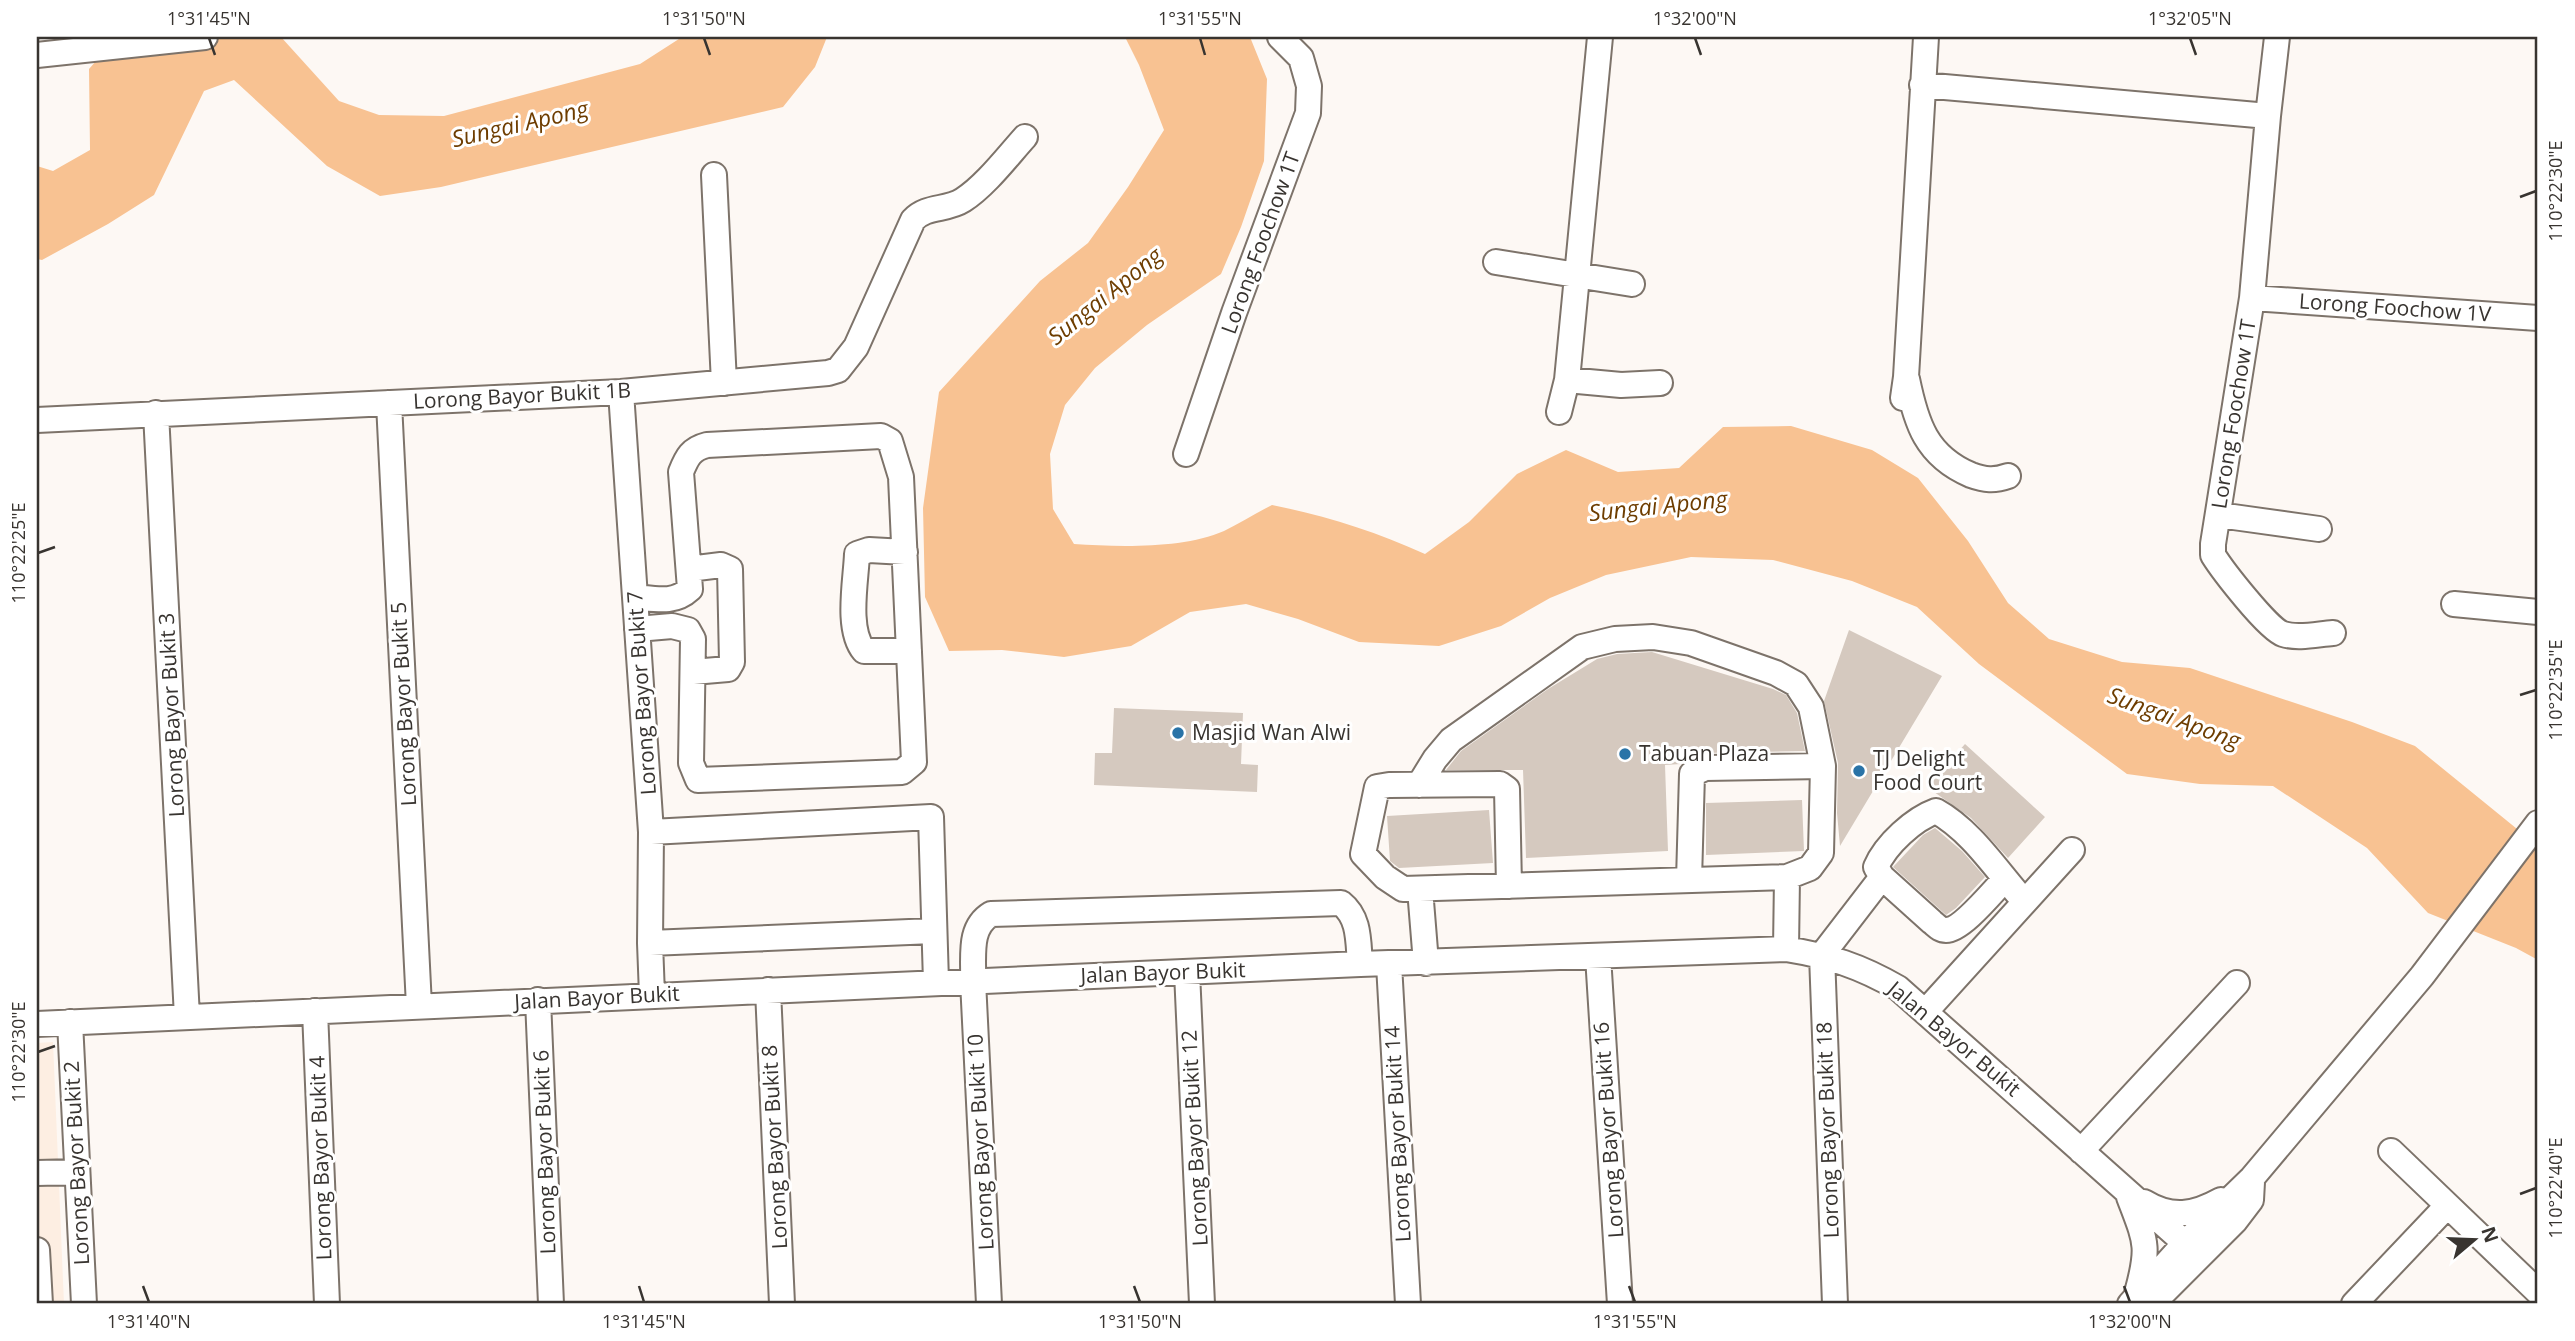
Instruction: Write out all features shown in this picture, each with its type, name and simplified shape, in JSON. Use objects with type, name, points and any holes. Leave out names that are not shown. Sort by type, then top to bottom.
[{"type":"street","points":[[37,55],[205,37]]},
{"type":"street","name":"Lorong Foochow 1T","points":[[1186,454],[1234,313],[1308,113],[1309,86],[1301,58],[1280,37]]},
{"type":"street","points":[[1559,412],[1567,380],[1600,37]]},
{"type":"street","points":[[1926,37],[1905,387],[1929,445],[1942,458],[1958,470],[1977,477],[1994,481],[2008,477]]},
{"type":"street","name":"Lorong Foochow 1T","points":[[2277,37],[2252,298],[2213,555],[2264,619],[2282,634],[2301,636],[2333,633]]},
{"type":"street","points":[[1922,85],[2268,116]]},
{"type":"street","name":"Lorong Bayor Bukit 1B","points":[[37,419],[621,392],[838,370],[856,346],[913,220],[920,212],[945,208],[965,199],[1025,137]]},
{"type":"street","points":[[714,175],[724,383]]},
{"type":"street","points":[[1496,262],[1632,284]]},
{"type":"street","name":"Lorong Foochow 1V","points":[[2252,298],[2538,318]]},
{"type":"street","points":[[1567,380],[1621,385],[1660,383]]},
{"type":"street","name":"Lorong Bayor Bukit 7","points":[[621,392],[651,832],[652,995]]},
{"type":"street","name":"Lorong Bayor Bukit 5","points":[[389,402],[419,1006]]},
{"type":"street","name":"Lorong Bayor Bukit 3","points":[[156,413],[187,1017]]},
{"type":"street","points":[[881,436],[890,442],[901,477],[914,762],[902,772],[698,780],[691,763],[693,639],[690,579],[681,472],[695,448],[708,445],[881,436]]},
{"type":"street","points":[[2219,514],[2319,529]]},
{"type":"street","points":[[905,552],[869,550],[857,554],[854,625],[858,643],[864,651],[909,651]]},
{"type":"street","points":[[635,597],[673,600],[682,597],[690,579],[721,565],[730,569],[732,662],[728,669],[693,671]]},
{"type":"street","points":[[2454,604],[2538,612]]},
{"type":"street","points":[[637,629],[672,626],[688,630],[693,639]]},
{"type":"street","points":[[1419,785],[1451,740],[1583,647],[1615,639],[1653,637],[1691,643],[1739,658],[1796,684],[1811,707],[1822,766],[1821,853],[1810,868],[1787,877],[1420,889],[1403,889],[1385,877],[1363,854],[1377,786],[1500,785],[1507,789],[1509,886]]},
{"type":"street","points":[[1689,880],[1692,774],[1705,768],[1822,766]]},
{"type":"street","points":[[2005,879],[1962,922],[1949,930],[1940,929],[1882,877],[1876,867],[1880,858],[1903,833],[1927,814],[1936,811],[1979,848],[2024,901]]},
{"type":"street","points":[[651,832],[931,817],[936,982]]},
{"type":"street","points":[[2140,1302],[2185,1243],[2246,1184],[2422,976],[2538,822]]},
{"type":"street","points":[[1926,1011],[2072,850]]},
{"type":"street","points":[[1786,949],[1787,877]]},
{"type":"street","points":[[1822,955],[1882,877]]},
{"type":"street","points":[[1420,889],[1426,963]]},
{"type":"street","name":"Lorong Bayor Bukit 10","points":[[989,1304],[973,981],[976,929],[981,920],[991,914],[1341,903],[1351,911],[1356,924],[1360,964]]},
{"type":"street","points":[[650,943],[933,931]]},
{"type":"street","name":"Jalan Bayor Bukit","points":[[37,1024],[768,989],[1786,949],[1822,955],[1866,969],[1898,988],[2185,1243]]},
{"type":"street","name":"Lorong Bayor Bukit 18","points":[[1822,955],[1835,1304]]},
{"type":"street","name":"Lorong Bayor Bukit 16","points":[[1598,956],[1620,1304]]},
{"type":"street","name":"Lorong Bayor Bukit 14","points":[[1389,964],[1408,1304]]},
{"type":"street","name":"Lorong Bayor Bukit 12","points":[[1187,972],[1202,1304]]},
{"type":"street","points":[[2081,1151],[2237,983]]},
{"type":"street","name":"Lorong Bayor Bukit 8","points":[[768,989],[782,1304]]},
{"type":"street","name":"Lorong Bayor Bukit 6","points":[[538,1000],[551,1304]]},
{"type":"street","name":"Lorong Bayor Bukit 4","points":[[315,1011],[327,1304]]},
{"type":"street","name":"Lorong Bayor Bukit 2","points":[[70,1022],[84,1304]]},
{"type":"street","points":[[2391,1151],[2538,1292]]},
{"type":"street","points":[[37,1173],[77,1172]]},
{"type":"street","points":[[2127,1193],[2161,1212],[2190,1213],[2205,1209],[2246,1184]]},
{"type":"street","points":[[2140,1302],[2243,1210],[2251,1200],[2246,1184]]},
{"type":"street","points":[[2127,1193],[2146,1245],[2140,1302]]},
{"type":"street","points":[[2354,1304],[2447,1206]]},
{"type":"street","points":[[37,1250],[40,1304]]},
{"type":"shaded area","points":[[53,1042],[64,1304],[37,1304],[37,1043]]},
{"type":"water","name":"Sungai Apong","points":[[117,37],[281,37],[339,101],[379,115],[444,116],[640,64],[682,37],[827,37],[815,67],[783,107],[441,187],[380,196],[327,166],[234,80],[204,91],[154,195],[108,224],[42,260],[37,259],[37,166],[53,171],[90,150],[89,69]]},
{"type":"water","name":"Sungai Apong","points":[[1125,37],[1250,37],[1267,79],[1264,161],[1221,274],[1147,325],[1095,368],[1065,405],[1050,454],[1053,509],[1074,544],[1130,546],[1189,541],[1224,531],[1272,505],[1350,525],[1425,554],[1469,522],[1517,474],[1566,450],[1618,472],[1679,468],[1723,427],[1791,426],[1872,450],[1918,478],[1968,541],[2008,603],[2049,639],[2122,662],[2190,668],[2415,746],[2538,846],[2538,960],[2516,948],[2428,913],[2367,848],[2273,786],[2200,784],[2127,774],[1979,664],[1917,607],[1852,581],[1773,560],[1691,557],[1606,575],[1550,598],[1501,626],[1439,646],[1359,642],[1298,619],[1246,604],[1190,612],[1131,646],[1064,657],[1002,650],[949,651],[925,597],[923,508],[939,392],[1040,281],[1088,243],[1164,130]]},
{"type":"building","name":"TJ Delight Food Court","points":[[1849,630],[1942,676],[1840,846],[1837,813],[1838,763],[1824,701]]},
{"type":"building","name":"Tabuan Plaza","points":[[1652,652],[1786,695],[1797,713],[1805,751],[1705,753],[1681,764],[1665,765],[1668,851],[1526,858],[1523,770],[1446,770],[1461,751],[1548,689],[1597,659],[1617,654]]},
{"type":"building","name":"Masjid Wan Alwi","points":[[1114,708],[1243,713],[1241,764],[1258,765],[1257,792],[1094,785],[1095,753],[1112,753]]},
{"type":"building","points":[[1965,744],[2045,817],[2008,858],[1971,818],[1927,787]]},
{"type":"building","points":[[1802,800],[1804,851],[1706,855],[1706,803]]},
{"type":"building","points":[[1489,810],[1493,863],[1399,868],[1390,861],[1387,816]]},
{"type":"building","points":[[1935,828],[1962,851],[1985,877],[1946,915],[1893,867],[1923,835]]},
{"type":"place","name":"Masjid Wan Alwi","points":[[1178,733]]},
{"type":"place","name":"Tabuan Plaza","points":[[1625,754]]},
{"type":"place","name":"TJ Delight Food Court","points":[[1859,771]]}]
